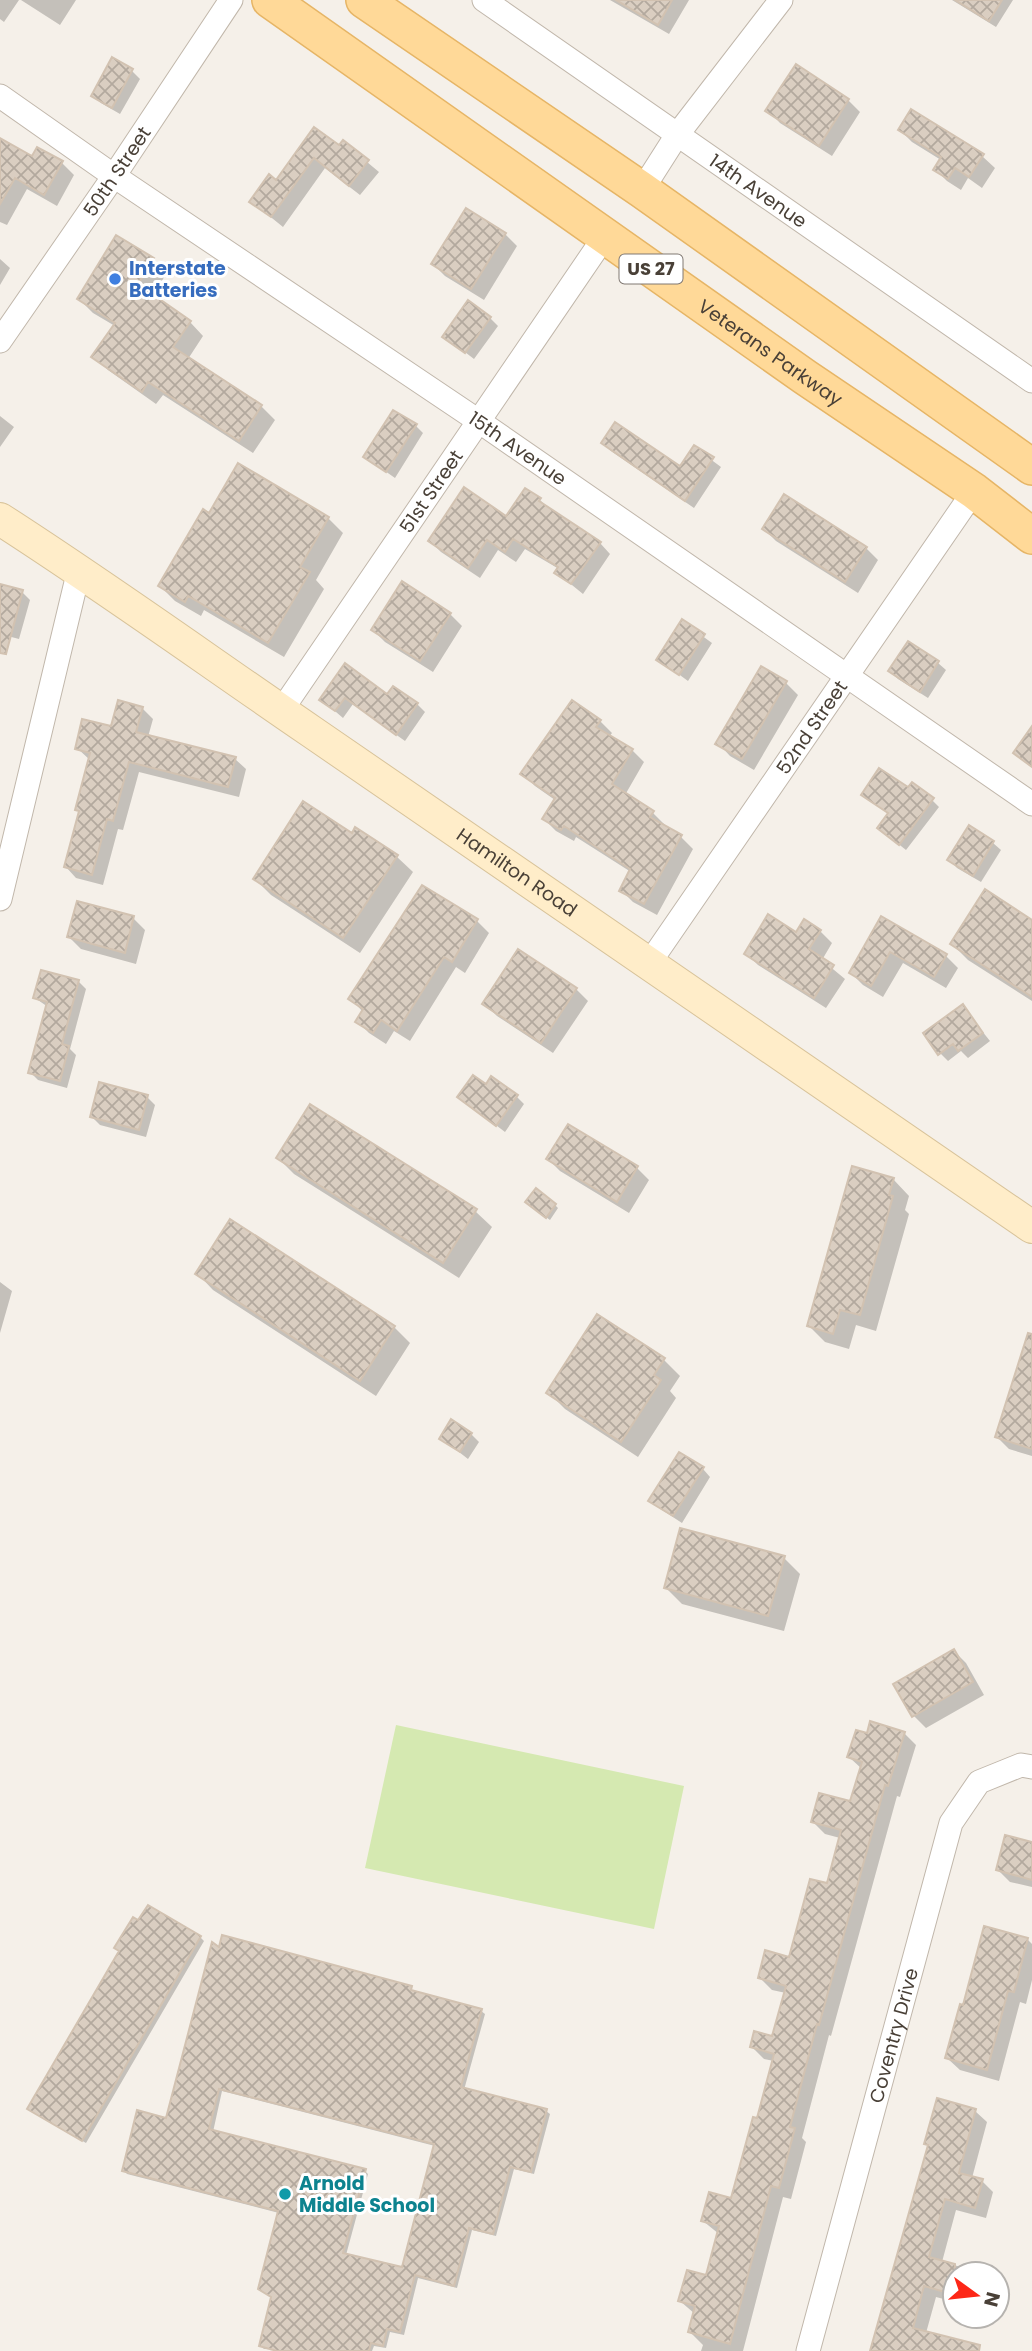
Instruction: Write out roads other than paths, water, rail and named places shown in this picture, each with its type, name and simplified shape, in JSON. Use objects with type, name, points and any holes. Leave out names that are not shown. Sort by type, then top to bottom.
[{"type":"main road","name":"Veterans Parkway","points":[[270,0],[805,377],[974,491],[1032,536]]},
{"type":"main road","name":"US 27","points":[[364,0],[642,190],[1032,467]]},
{"type":"street","name":"50th Street","points":[[0,341],[231,0]]},
{"type":"street","name":"14th Avenue","points":[[484,0],[1032,381]]},
{"type":"street","points":[[642,190],[677,135],[781,0]]},
{"type":"street","name":"15th Avenue","points":[[0,96],[114,176],[480,422],[1032,804]]},
{"type":"street","name":"51st Street","points":[[281,711],[605,236]]},
{"type":"street","name":"52nd Street","points":[[650,962],[974,491]]},
{"type":"street","name":"Hamilton Road","points":[[0,519],[79,570],[1032,1227]]},
{"type":"street","points":[[0,899],[79,570]]},
{"type":"street","name":"Coventry Drive","points":[[808,2351],[951,1823],[979,1782],[1021,1765],[1032,1767]]},
{"type":"place","name":"Interstate Batteries","points":[[115,279]]},
{"type":"place","name":"Arnold Middle School","points":[[285,2194]]}]
